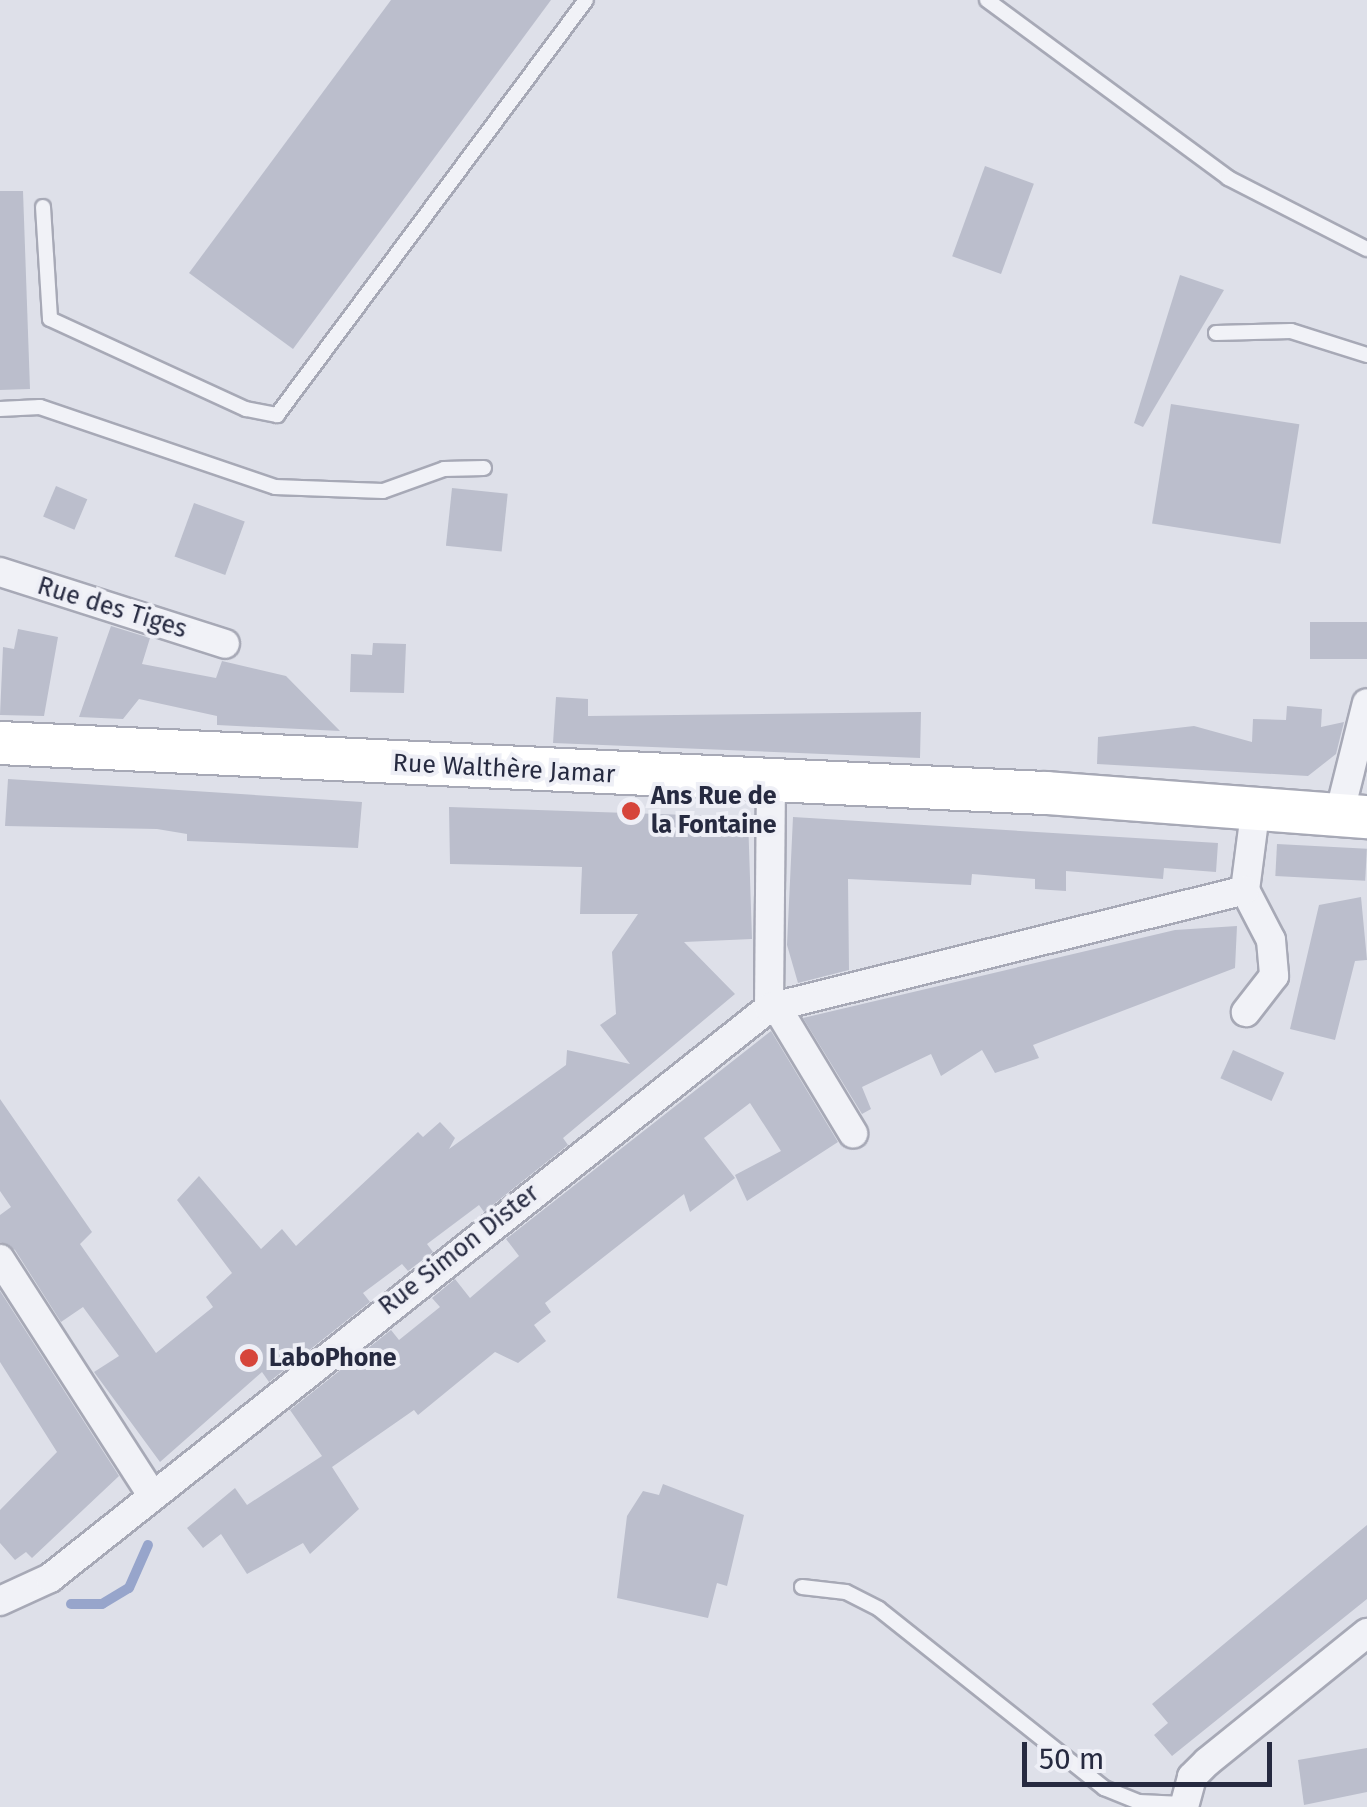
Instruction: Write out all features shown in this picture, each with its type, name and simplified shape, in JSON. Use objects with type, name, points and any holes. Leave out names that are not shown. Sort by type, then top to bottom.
[{"type":"main road","name":"Rue Walthère Jamar","points":[[0,743],[1256,805],[1353,816]]},
{"type":"street","name":"Rue des Tiges","points":[[0,572],[225,644]]},
{"type":"street","points":[[1353,816],[1367,703]]},
{"type":"street","points":[[771,783],[772,1007],[854,1133]]},
{"type":"street","points":[[1246,1012],[1274,976],[1271,940],[1245,890],[1256,805]]},
{"type":"street","name":"Rue Simon Dister","points":[[0,1602],[50,1578],[772,1007],[1245,890]]},
{"type":"street","points":[[0,1260],[153,1496]]},
{"type":"street","points":[[1183,1806],[1207,1762],[1367,1633]]},
{"type":"lane","points":[[43,207],[50,319],[246,408],[277,415],[586,0]]},
{"type":"lane","points":[[987,0],[1228,178],[1367,250]]},
{"type":"lane","points":[[1216,333],[1291,331],[1367,356]]},
{"type":"lane","points":[[0,408],[40,407],[275,486],[384,491],[444,468],[484,468]]},
{"type":"lane","points":[[802,1586],[846,1592],[879,1608],[1104,1788],[1183,1806]]},
{"type":"building","points":[[391,0],[551,0],[293,349],[189,273]]},
{"type":"building","points":[[985,166],[1034,184],[1001,274],[952,256]]},
{"type":"building","points":[[0,191],[23,191],[30,389],[0,390]]},
{"type":"building","points":[[1180,275],[1224,290],[1143,427],[1134,423]]},
{"type":"building","points":[[1171,404],[1299,424],[1280,544],[1152,524]]},
{"type":"building","points":[[56,486],[87,499],[74,530],[43,516]]},
{"type":"building","points":[[452,488],[508,494],[502,552],[446,546]]},
{"type":"building","points":[[194,503],[245,521],[225,575],[175,557]]},
{"type":"building","points":[[1310,622],[1367,622],[1367,659],[1310,659]]},
{"type":"building","points":[[111,626],[150,638],[142,664],[216,678],[222,661],[286,676],[340,731],[217,725],[217,716],[139,699],[123,719],[79,717]]},
{"type":"building","points":[[18,629],[58,637],[44,716],[0,715],[3,647],[14,649]]},
{"type":"building","points":[[373,643],[406,644],[404,693],[350,692],[351,654],[372,655]]},
{"type":"building","points":[[556,697],[588,699],[588,716],[921,712],[920,758],[553,743]]},
{"type":"building","points":[[1287,706],[1322,709],[1321,727],[1344,722],[1336,754],[1308,776],[1097,764],[1098,737],[1194,726],[1252,742],[1253,719],[1286,720]]},
{"type":"building","points":[[8,779],[362,802],[358,848],[187,841],[187,834],[157,829],[5,826]]},
{"type":"building","points":[[449,807],[748,817],[752,939],[684,942],[735,994],[563,1138],[568,1145],[484,1212],[479,1205],[427,1244],[433,1252],[408,1271],[402,1264],[363,1293],[370,1302],[269,1382],[262,1372],[160,1462],[94,1372],[119,1356],[83,1307],[61,1322],[15,1250],[0,1242],[0,1215],[11,1207],[0,1191],[0,1099],[92,1232],[80,1244],[156,1353],[213,1307],[206,1297],[232,1273],[177,1200],[199,1176],[261,1249],[282,1229],[296,1246],[418,1132],[423,1137],[440,1122],[455,1138],[449,1149],[566,1065],[567,1050],[630,1064],[600,1025],[616,1014],[612,952],[638,914],[580,914],[582,867],[450,864]]},
{"type":"building","points":[[793,817],[1218,843],[1216,872],[1164,868],[1163,879],[1066,871],[1066,891],[1035,889],[1035,879],[972,874],[971,885],[848,879],[849,970],[798,983],[787,945]]},
{"type":"building","points":[[1277,844],[1367,849],[1365,881],[1275,876]]},
{"type":"building","points":[[1361,897],[1367,960],[1355,961],[1335,1040],[1290,1029],[1319,905]]},
{"type":"building","points":[[1237,926],[1235,968],[1033,1045],[1039,1058],[995,1073],[982,1050],[941,1076],[931,1054],[862,1087],[871,1109],[862,1114],[803,1018],[1175,930]]},
{"type":"building","points":[[771,1031],[838,1142],[747,1201],[735,1175],[781,1151],[750,1103],[704,1138],[735,1178],[690,1212],[684,1194],[545,1303],[551,1312],[534,1325],[546,1341],[518,1363],[495,1352],[418,1415],[414,1410],[332,1467],[359,1509],[310,1554],[303,1543],[247,1574],[221,1534],[203,1548],[187,1528],[235,1488],[247,1505],[322,1456],[290,1410],[391,1330],[399,1340],[440,1307],[432,1298],[455,1279],[470,1298],[519,1256],[506,1239]]},
{"type":"building","points":[[1233,1050],[1284,1073],[1272,1101],[1220,1078]]},
{"type":"building","points":[[0,1291],[119,1476],[32,1558],[26,1552],[15,1560],[0,1543],[0,1510],[57,1452],[0,1362]]},
{"type":"building","points":[[663,1484],[744,1515],[727,1586],[717,1583],[708,1618],[617,1598],[627,1516],[643,1491],[659,1495]]},
{"type":"building","points":[[1367,1525],[1367,1599],[1172,1756],[1154,1735],[1168,1723],[1152,1704]]},
{"type":"building","points":[[1367,1748],[1367,1792],[1304,1805],[1298,1760]]},
{"type":"waterway","points":[[71,1604],[102,1604],[129,1588],[148,1545]]},
{"type":"place","name":"Ans Rue de la Fontaine","points":[[631,811]]},
{"type":"place","name":"LaboPhone","points":[[249,1358]]}]
